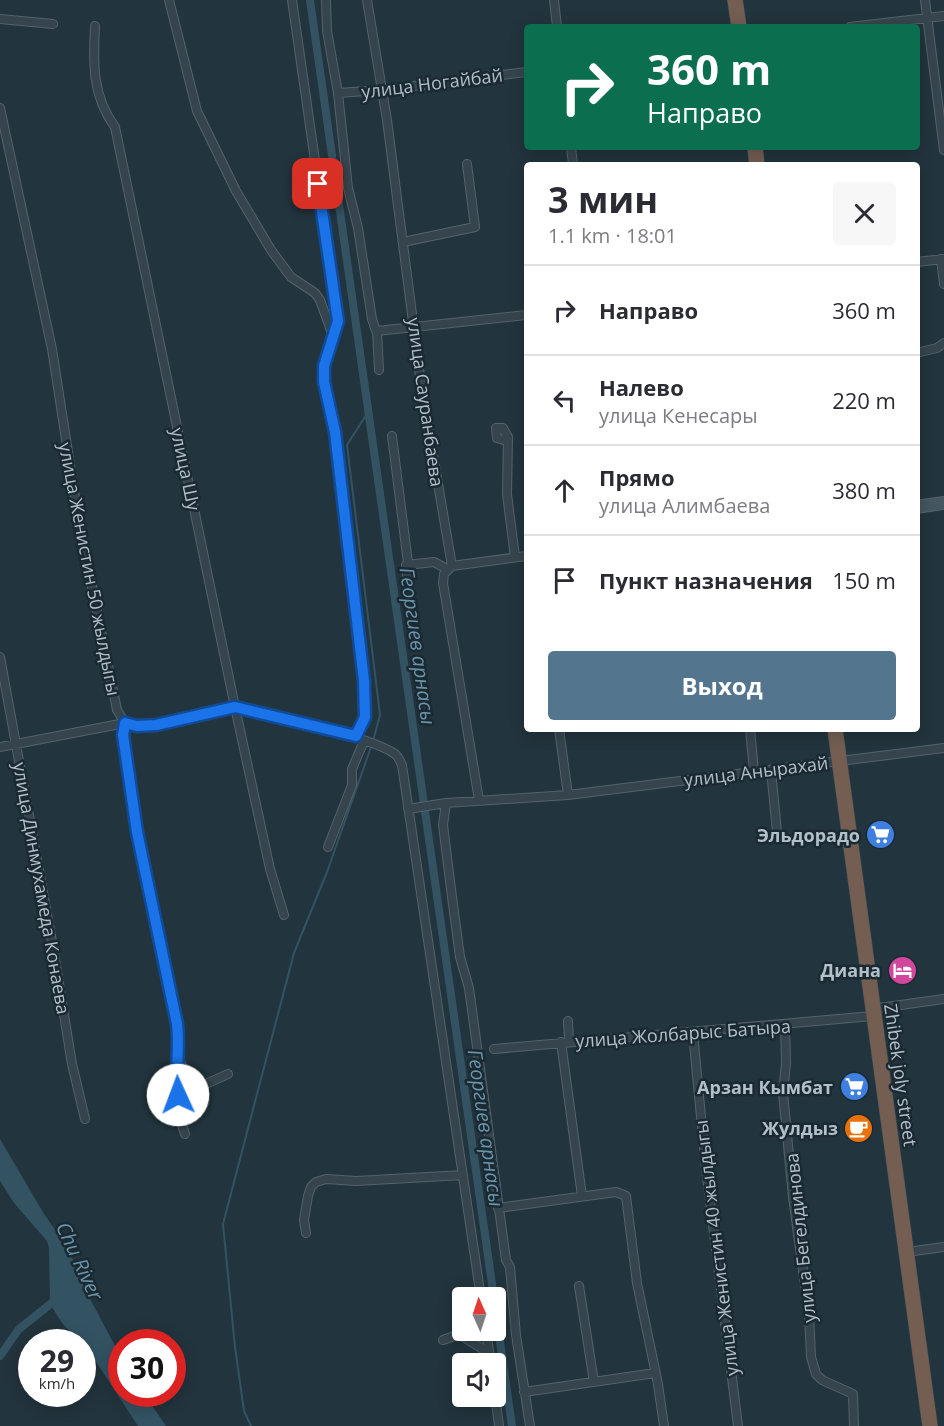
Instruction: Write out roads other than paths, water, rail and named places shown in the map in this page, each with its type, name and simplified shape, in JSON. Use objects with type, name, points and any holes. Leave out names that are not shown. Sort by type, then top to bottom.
[{"type":"highway","points":[[735,0],[739,24]]},
{"type":"highway","name":"Zhibek joly street","points":[[835,732],[930,1426]]},
{"type":"main road","points":[[920,506],[944,503]]},
{"type":"street","points":[[169,0],[198,111],[236,191],[271,250],[291,277],[315,293],[320,300],[333,336]]},
{"type":"street","points":[[292,0],[338,321],[324,366],[324,382],[335,432],[364,681],[365,717],[352,769],[352,785],[328,847]]},
{"type":"street","points":[[326,0],[327,31],[338,93],[348,188],[354,207],[354,221],[358,228],[372,319],[376,331],[379,370]]},
{"type":"street","name":"улица Сауранбаева","points":[[367,0],[382,90],[424,405],[450,567],[442,583],[479,800]]},
{"type":"street","points":[[554,0],[557,24]]},
{"type":"street","points":[[925,0],[944,150]]},
{"type":"street","points":[[876,24],[944,16]]},
{"type":"street","points":[[0,19],[53,24]]},
{"type":"street","name":"улица Шу","points":[[95,26],[95,83],[100,104],[115,127],[235,707],[270,868],[284,915]]},
{"type":"street","name":"улица Ногайбай","points":[[338,93],[382,90],[524,72]]},
{"type":"street","name":"улица Женистин 50 жылдыгы","points":[[0,108],[52,349],[78,517],[114,698],[120,717],[125,723],[123,735],[137,832],[177,1024],[179,1058],[176,1077],[185,1134]]},
{"type":"street","points":[[403,242],[475,227],[467,164]]},
{"type":"street","points":[[920,262],[942,259],[944,284]]},
{"type":"street","points":[[376,331],[524,315]]},
{"type":"street","points":[[920,352],[937,348],[944,343]]},
{"type":"street","points":[[392,436],[408,563],[406,569],[415,647]]},
{"type":"street","points":[[507,441],[510,458],[507,494],[515,557]]},
{"type":"street","points":[[408,563],[434,562],[450,567],[524,556]]},
{"type":"street","name":"улица Динмухамеда Конаева","points":[[0,657],[72,1064],[85,1119]]},
{"type":"street","points":[[0,747],[125,723],[137,726],[156,725],[235,707],[360,739],[396,754],[402,765],[479,1287]]},
{"type":"street","points":[[559,732],[568,795]]},
{"type":"street","points":[[750,732],[754,771]]},
{"type":"street","name":"улица Анырахай","points":[[408,809],[479,800],[511,801],[568,795],[944,748]]},
{"type":"street","points":[[771,770],[777,832]]},
{"type":"street","points":[[444,804],[443,825],[460,957],[466,974],[492,1147],[503,1243],[510,1267],[516,1335],[530,1426]]},
{"type":"street","name":"улица Жолбарыс Батыра","points":[[494,1049],[785,1026],[873,1013],[944,999]]},
{"type":"street","points":[[568,1021],[565,1042],[582,1196]]},
{"type":"street","name":"улица Бегелдинова","points":[[785,1026],[786,1063],[783,1093],[793,1197],[809,1314],[811,1357],[816,1374],[822,1380],[853,1394],[854,1426]]},
{"type":"street","name":"улица Женистин 40 жылдыгы","points":[[693,1033],[705,1169],[738,1426]]},
{"type":"street","points":[[179,1058],[189,1084],[206,1084],[228,1074]]},
{"type":"street","points":[[306,1233],[304,1220],[308,1196],[311,1187],[316,1182],[326,1179],[356,1181],[463,1175]]},
{"type":"street","points":[[498,1208],[616,1192],[624,1195],[628,1201],[637,1283],[664,1426]]},
{"type":"street","points":[[907,1252],[944,1247]]},
{"type":"street","points":[[579,1286],[594,1382]]},
{"type":"street","points":[[443,1340],[452,1337]]},
{"type":"street","points":[[470,1341],[489,1353]]},
{"type":"street","points":[[487,1341],[489,1353]]},
{"type":"street","points":[[524,1392],[655,1373]]},
{"type":"street","points":[[497,1407],[499,1426]]},
{"type":"water","points":[[0,1139],[44,1214],[68,1248],[89,1297],[108,1333],[108,1380],[96,1362],[96,1329],[68,1329],[50,1304],[47,1241],[14,1203],[0,1181]]},
{"type":"water","points":[[126,1407],[153,1407],[166,1426],[138,1426]]},
{"type":"waterway","name":"Георгиев арнасы","points":[[310,0],[492,1287]]},
{"type":"waterway","points":[[368,412],[347,445],[380,715],[373,741]]},
{"type":"waterway","points":[[251,1426],[244,1411],[235,1347],[223,1224],[294,953],[327,872],[371,747]]},
{"type":"waterway","points":[[0,1356],[19,1329],[58,1298]]},
{"type":"waterway","name":"Георгиев арнасы","points":[[500,1341],[512,1426]]},
{"type":"place","name":"Эльдорадо","points":[[881,835]]},
{"type":"place","name":"Диана","points":[[902,970]]},
{"type":"place","name":"Арзан Кымбат","points":[[854,1087]]},
{"type":"place","name":"Жулдыз","points":[[859,1128]]},
{"type":"water label","name":"Chu River","points":[[80,1261]]}]
